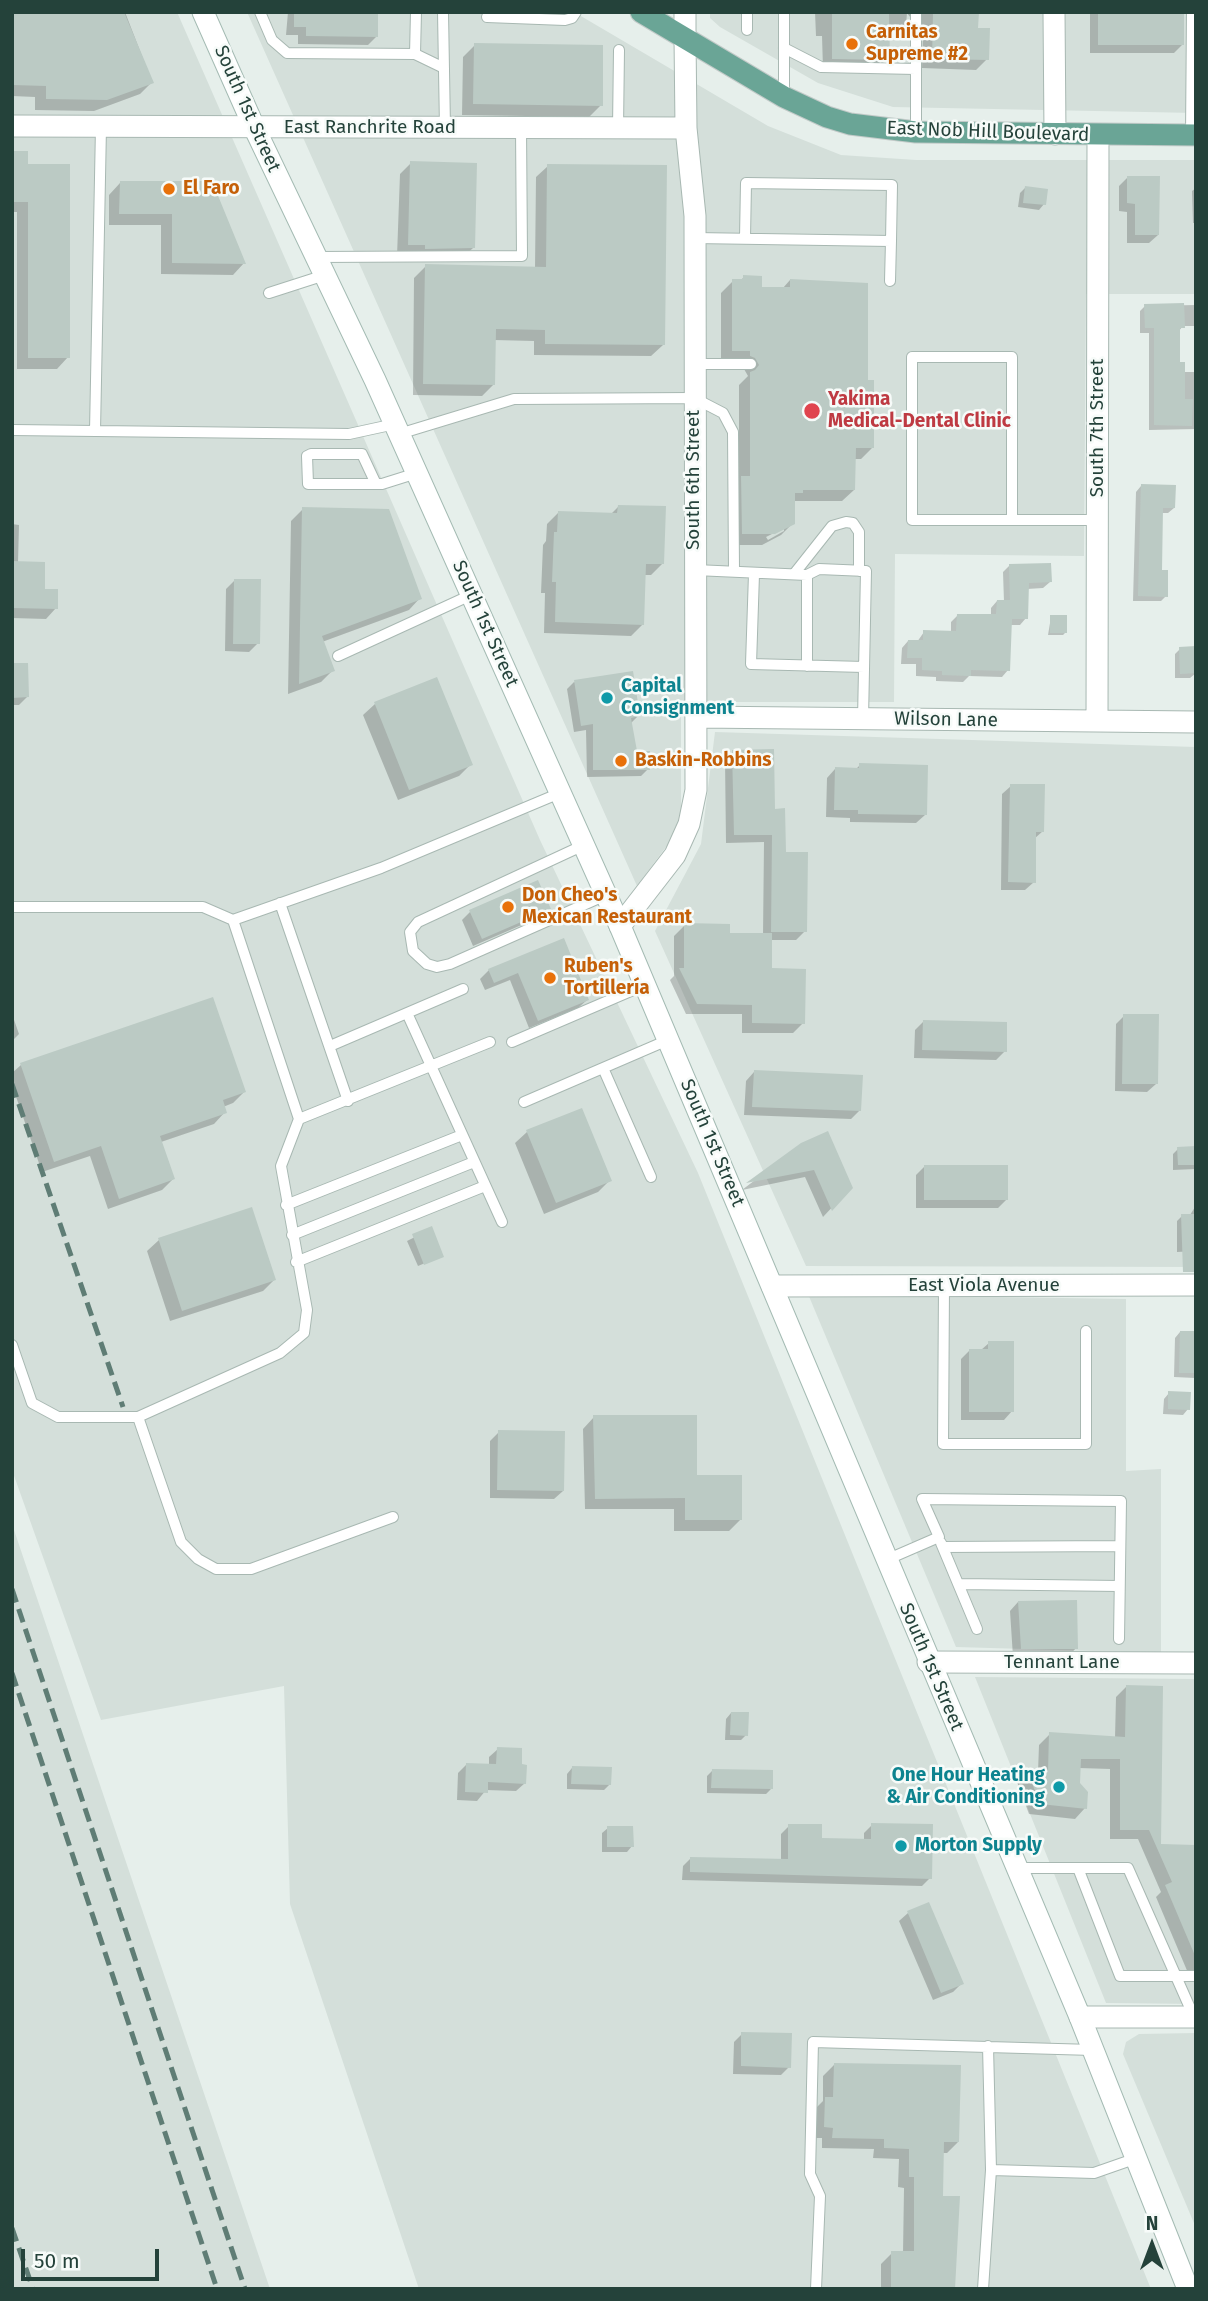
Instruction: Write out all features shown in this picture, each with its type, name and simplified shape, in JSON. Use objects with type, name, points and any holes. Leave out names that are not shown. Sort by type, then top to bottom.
[{"type":"main road","name":"East Nob Hill Boulevard","points":[[641,12],[784,97],[827,117],[850,124],[916,132],[1194,135]]},
{"type":"street","name":"South 1st Street","points":[[203,12],[254,127],[417,472],[620,926],[928,1662],[1080,2017],[1188,2289]]},
{"type":"street","name":"South 6th Street","points":[[620,926],[656,883],[675,855],[689,824],[696,790],[694,238],[686,128],[685,12]]},
{"type":"street","points":[[1054,12],[1055,134]]},
{"type":"street","name":"East Ranchrite Road","points":[[12,126],[686,128]]},
{"type":"street","name":"South 7th Street","points":[[1097,721],[1098,135]]},
{"type":"street","name":"Wilson Lane","points":[[696,717],[1196,722]]},
{"type":"street","name":"East Viola Avenue","points":[[772,1286],[1196,1285]]},
{"type":"street","name":"Tennant Lane","points":[[928,1662],[1196,1663]]},
{"type":"street","points":[[1080,2017],[1195,2017]]},
{"type":"lane","points":[[260,12],[272,40],[288,53],[415,54],[444,68]]},
{"type":"lane","points":[[415,54],[416,12]]},
{"type":"lane","points":[[443,12],[445,128]]},
{"type":"lane","points":[[487,17],[565,20],[572,18],[576,12]]},
{"type":"lane","points":[[747,12],[747,30]]},
{"type":"lane","points":[[784,12],[784,97]]},
{"type":"lane","points":[[916,12],[916,132]]},
{"type":"lane","points":[[1192,12],[1194,135]]},
{"type":"lane","points":[[784,48],[821,67],[916,69]]},
{"type":"lane","points":[[618,128],[619,50]]},
{"type":"lane","points":[[95,432],[101,127]]},
{"type":"lane","points":[[269,293],[321,266],[522,256],[521,128]]},
{"type":"lane","points":[[745,238],[746,183],[892,185],[890,281]]},
{"type":"lane","points":[[694,238],[891,241]]},
{"type":"lane","points":[[1013,520],[1013,357],[912,357],[912,520],[1013,520],[1097,520]]},
{"type":"lane","points":[[694,364],[751,364]]},
{"type":"lane","points":[[12,430],[349,434],[397,429],[514,399],[694,398],[727,417],[733,432],[734,570]]},
{"type":"lane","points":[[376,484],[362,454],[307,456],[308,484],[376,484],[417,472]]},
{"type":"lane","points":[[794,574],[832,526],[846,522],[857,526],[859,532],[859,571]]},
{"type":"lane","points":[[695,570],[807,575],[819,569],[866,571],[863,719]]},
{"type":"lane","points":[[754,574],[751,664],[864,667]]},
{"type":"lane","points":[[807,575],[807,666]]},
{"type":"lane","points":[[338,656],[471,594]]},
{"type":"lane","points":[[12,907],[202,906],[233,920],[381,869],[560,793]]},
{"type":"lane","points":[[583,845],[418,922],[410,932],[413,951],[427,964],[437,967],[450,964],[606,895]]},
{"type":"lane","points":[[280,903],[348,1101]]},
{"type":"lane","points":[[12,1345],[32,1403],[58,1417],[138,1417],[280,1353],[304,1333],[307,1310],[296,1262],[281,1166],[299,1119],[233,920]]},
{"type":"lane","points":[[512,1042],[645,985]]},
{"type":"lane","points":[[330,1046],[463,989]]},
{"type":"lane","points":[[407,1013],[502,1222]]},
{"type":"lane","points":[[524,1102],[668,1040]]},
{"type":"lane","points":[[299,1119],[490,1042]]},
{"type":"lane","points":[[603,1068],[650,1177]]},
{"type":"lane","points":[[286,1205],[462,1135]]},
{"type":"lane","points":[[292,1235],[474,1162]]},
{"type":"lane","points":[[296,1262],[485,1186]]},
{"type":"lane","points":[[944,1286],[943,1444],[1086,1444],[1086,1331]]},
{"type":"lane","points":[[138,1417],[181,1542],[198,1559],[216,1569],[251,1569],[393,1517]]},
{"type":"lane","points":[[977,1629],[922,1499],[1121,1501],[1119,1639]]},
{"type":"lane","points":[[886,1560],[941,1542],[1120,1546]]},
{"type":"lane","points":[[959,1584],[1119,1586]]},
{"type":"lane","points":[[1016,1868],[1128,1868],[1195,2017]]},
{"type":"lane","points":[[1078,1868],[1120,1976],[1196,1976]]},
{"type":"lane","points":[[817,2289],[820,2196],[810,2174],[813,2042],[1093,2050]]},
{"type":"lane","points":[[983,2289],[991,2170],[988,2046]]},
{"type":"lane","points":[[991,2170],[1094,2173],[1137,2158]]},
{"type":"shaded area","points":[[12,12],[177,12],[540,840],[698,1173],[1151,2289],[419,2289],[290,1904],[284,1686],[101,1720],[12,1470]]},
{"type":"shaded area","points":[[247,12],[574,12],[768,126],[841,155],[916,160],[1196,160],[1196,294],[1086,294],[1084,556],[895,554],[894,702],[681,702],[681,813],[674,836],[637,886]]},
{"type":"shaded area","points":[[710,12],[1196,12],[1196,113],[893,107],[818,83],[720,27],[710,18]]},
{"type":"shaded area","points":[[715,732],[1196,747],[1196,1267],[806,1266],[655,931],[701,844]]},
{"type":"shaded area","points":[[808,1294],[1126,1299],[1126,1471],[1161,1469],[1161,1653],[956,1647]]},
{"type":"shaded area","points":[[12,1524],[270,2289],[12,2289]]},
{"type":"shaded area","points":[[975,1677],[1196,1679],[1196,2004],[1106,2003]]},
{"type":"shaded area","points":[[1196,2033],[1196,2228],[1123,2054],[1126,2042],[1139,2034]]},
{"type":"building","points":[[12,12],[124,12],[154,83],[107,100],[46,99],[46,86],[12,85]]},
{"type":"building","points":[[294,12],[378,12],[378,37],[306,36],[306,27],[294,27]]},
{"type":"building","points":[[832,12],[889,12],[890,60],[832,59]]},
{"type":"building","points":[[933,12],[979,12],[978,28],[990,28],[989,60],[932,59]]},
{"type":"building","points":[[1098,12],[1184,12],[1184,45],[1098,45]]},
{"type":"building","points":[[474,43],[603,45],[603,106],[473,104]]},
{"type":"building","points":[[12,151],[28,151],[28,164],[70,164],[70,358],[28,358],[28,202],[12,202]]},
{"type":"building","points":[[410,161],[477,163],[475,248],[425,249],[425,245],[408,245]]},
{"type":"building","points":[[547,164],[667,165],[665,345],[545,344],[545,330],[496,329],[495,385],[423,384],[425,264],[546,267]]},
{"type":"building","points":[[1127,176],[1160,176],[1159,235],[1135,235],[1135,204],[1127,203]]},
{"type":"building","points":[[120,181],[212,181],[246,264],[172,263],[172,214],[119,214]]},
{"type":"building","points":[[1025,186],[1048,189],[1046,205],[1023,203]]},
{"type":"building","name":"Yakima Medical-Dental Clinic","points":[[743,275],[762,276],[762,287],[790,287],[790,279],[868,283],[868,380],[874,380],[874,448],[856,448],[855,490],[803,490],[803,493],[795,493],[795,524],[775,534],[742,534],[741,476],[750,476],[750,372],[759,365],[755,358],[750,356],[750,351],[732,351],[732,279],[743,279]]},
{"type":"building","points":[[1184,303],[1185,328],[1180,328],[1180,362],[1185,362],[1185,399],[1193,399],[1192,426],[1154,425],[1154,328],[1145,328],[1144,304]]},
{"type":"building","points":[[1141,484],[1176,485],[1175,508],[1163,508],[1162,570],[1168,570],[1168,597],[1138,596]]},
{"type":"building","points":[[618,505],[666,506],[664,564],[646,564],[644,625],[555,622],[556,582],[552,582],[554,532],[557,532],[558,511],[617,513]]},
{"type":"building","points":[[302,507],[389,509],[422,599],[322,636],[335,671],[299,684]]},
{"type":"building","points":[[12,561],[45,562],[45,589],[58,589],[58,609],[12,608]]},
{"type":"building","points":[[1051,563],[1052,582],[1029,583],[1028,619],[1012,619],[1010,671],[971,670],[971,676],[942,675],[942,671],[922,670],[922,658],[907,658],[908,640],[923,640],[923,630],[956,631],[957,614],[996,614],[997,600],[1010,600],[1009,564]]},
{"type":"building","points":[[234,579],[261,579],[260,644],[233,644]]},
{"type":"building","points":[[1050,615],[1067,615],[1067,633],[1050,633]]},
{"type":"building","points":[[1196,646],[1196,673],[1180,674],[1179,647]]},
{"type":"building","points":[[12,663],[28,663],[29,697],[12,698]]},
{"type":"building","points":[[633,671],[640,716],[631,718],[637,751],[650,751],[650,770],[593,770],[593,724],[581,726],[574,680]]},
{"type":"building","points":[[437,677],[473,765],[409,790],[374,702]]},
{"type":"building","points":[[774,749],[775,809],[785,808],[786,852],[808,852],[807,932],[771,932],[772,835],[734,835],[732,750]]},
{"type":"building","points":[[859,763],[928,765],[927,815],[858,814],[858,810],[834,810],[835,767],[859,768]]},
{"type":"building","points":[[1010,784],[1045,784],[1044,832],[1036,832],[1036,883],[1008,882]]},
{"type":"building","points":[[538,880],[551,909],[482,939],[469,910]]},
{"type":"building","points":[[684,923],[730,924],[730,933],[772,933],[772,968],[806,969],[805,1024],[752,1023],[752,1005],[697,1004],[679,968],[684,968]]},
{"type":"building","name":"Ruben's Tortillería","points":[[564,938],[589,1000],[538,1021],[518,973],[494,983],[488,969]]},
{"type":"building","points":[[213,997],[246,1092],[223,1100],[227,1113],[160,1136],[175,1179],[119,1199],[101,1146],[54,1162],[20,1063]]},
{"type":"building","points":[[1123,1014],[1159,1014],[1158,1084],[1122,1084]]},
{"type":"building","points":[[923,1020],[1007,1022],[1007,1052],[922,1050]]},
{"type":"building","points":[[754,1070],[863,1075],[861,1111],[752,1107]]},
{"type":"building","points":[[582,1108],[612,1181],[556,1203],[526,1130]]},
{"type":"building","points":[[828,1131],[853,1188],[832,1211],[814,1170],[746,1183],[801,1143]]},
{"type":"building","points":[[1196,1146],[1196,1165],[1178,1165],[1177,1147]]},
{"type":"building","points":[[924,1165],[1008,1165],[1008,1200],[924,1200]]},
{"type":"building","points":[[252,1207],[276,1280],[182,1311],[158,1238]]},
{"type":"building","points":[[1181,1214],[1196,1214],[1196,1272],[1183,1272]]},
{"type":"building","points":[[432,1226],[444,1257],[424,1265],[412,1234]]},
{"type":"building","points":[[1180,1331],[1196,1331],[1196,1373],[1179,1373]]},
{"type":"building","points":[[988,1341],[1014,1341],[1014,1412],[969,1412],[969,1349],[988,1349]]},
{"type":"building","points":[[1168,1391],[1191,1392],[1190,1410],[1168,1409]]},
{"type":"building","points":[[593,1415],[697,1415],[697,1475],[742,1475],[742,1520],[685,1520],[685,1498],[595,1499]]},
{"type":"building","points":[[498,1430],[565,1431],[564,1491],[497,1490]]},
{"type":"building","points":[[1077,1600],[1078,1649],[1021,1649],[1018,1601]]},
{"type":"building","points":[[1126,1685],[1163,1686],[1161,1844],[1196,1845],[1196,1958],[1165,1885],[1172,1882],[1149,1830],[1120,1830],[1120,1759],[1081,1759],[1080,1783],[1088,1792],[1087,1809],[1040,1804],[1027,1770],[1048,1771],[1049,1732],[1125,1737]]},
{"type":"building","points":[[731,1712],[749,1712],[748,1736],[730,1735]]},
{"type":"building","points":[[497,1747],[522,1748],[522,1764],[527,1765],[526,1784],[488,1782],[488,1793],[465,1792],[466,1763],[496,1764]]},
{"type":"building","points":[[572,1766],[612,1767],[611,1785],[571,1784]]},
{"type":"building","points":[[712,1769],[773,1770],[773,1789],[711,1788]]},
{"type":"building","points":[[871,1823],[933,1824],[932,1879],[690,1872],[690,1857],[788,1859],[788,1824],[822,1824],[822,1838],[871,1839]]},
{"type":"building","points":[[607,1826],[633,1826],[634,1847],[607,1847]]},
{"type":"building","points":[[929,1902],[964,1984],[941,1993],[907,1911]]},
{"type":"building","points":[[741,2032],[792,2033],[791,2068],[741,2066]]},
{"type":"building","points":[[834,2063],[961,2065],[959,2142],[944,2142],[943,2196],[960,2196],[955,2289],[891,2289],[891,2251],[914,2251],[914,2177],[909,2177],[909,2149],[884,2148],[884,2139],[832,2138],[833,2128],[824,2127],[825,2097],[833,2097]]},
{"type":"railway","points":[[12,1084],[123,1407]]},
{"type":"railway","points":[[12,1589],[245,2289]]},
{"type":"railway","points":[[12,1673],[217,2289]]},
{"type":"railway","points":[[12,2228],[33,2289]]},
{"type":"place","name":"Carnitas Supreme #2","points":[[852,44]]},
{"type":"place","name":"El Faro","points":[[169,189]]},
{"type":"place","name":"Yakima Medical-Dental Clinic","points":[[812,411]]},
{"type":"place","name":"Capital Consignment","points":[[607,698]]},
{"type":"place","name":"Baskin-Robbins","points":[[621,761]]},
{"type":"place","name":"Don Cheo's Mexican Restaurant","points":[[508,907]]},
{"type":"place","name":"Ruben's Tortillería","points":[[550,978]]},
{"type":"place","name":"One Hour Heating & Air Conditioning","points":[[1059,1787]]},
{"type":"place","name":"Morton Supply","points":[[901,1846]]}]
